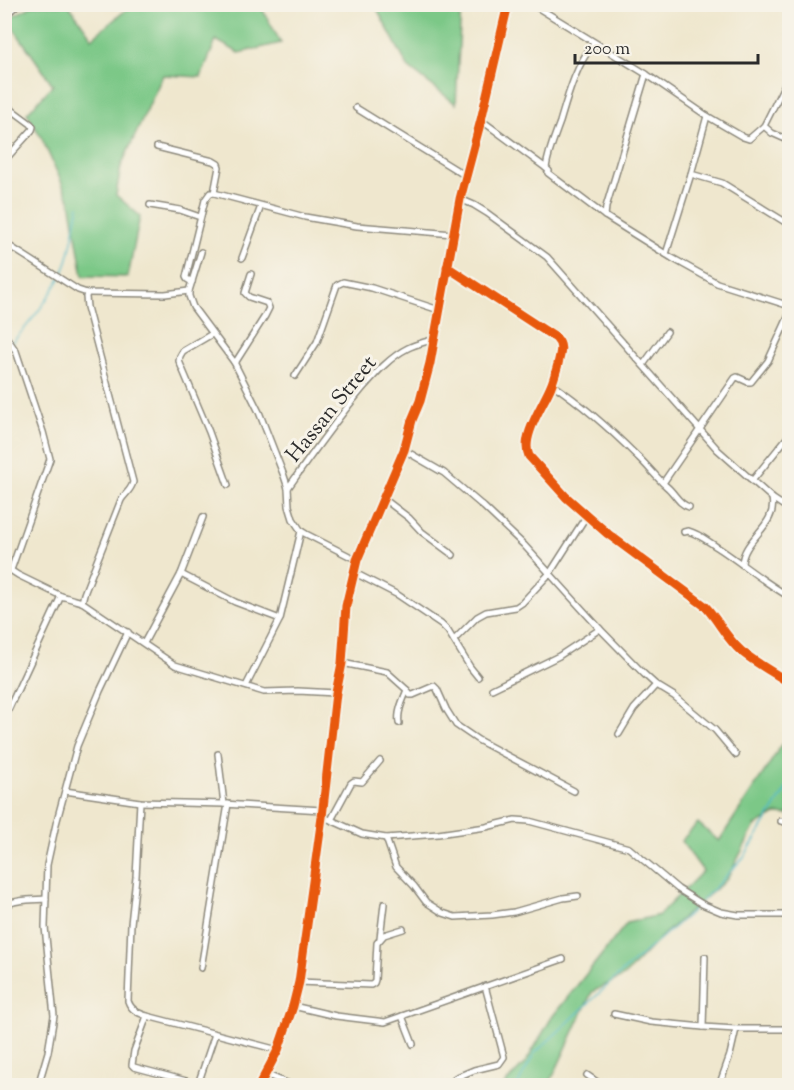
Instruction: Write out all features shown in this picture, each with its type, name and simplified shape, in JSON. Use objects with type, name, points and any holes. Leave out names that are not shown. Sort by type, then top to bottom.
[{"type":"highway","points":[[4,14],[15,4]]},
{"type":"street","points":[[258,1086],[278,1050],[299,982],[336,693],[342,663],[346,606],[353,572],[404,450],[420,401],[430,363],[460,199],[508,4]]},
{"type":"street","points":[[532,4],[646,74],[707,116],[749,139],[764,126],[787,80],[789,71]]},
{"type":"street","points":[[546,168],[573,82],[594,43]]},
{"type":"street","points":[[605,216],[646,74]]},
{"type":"street","points":[[4,104],[33,127],[4,161]]},
{"type":"street","points":[[356,108],[466,176]]},
{"type":"street","points":[[666,254],[707,116]]},
{"type":"street","points":[[481,120],[546,168],[548,173],[605,216],[672,258],[717,283],[789,306]]},
{"type":"street","points":[[764,126],[772,133],[789,141]]},
{"type":"street","points":[[157,147],[218,164],[214,193]]},
{"type":"street","points":[[691,174],[722,183],[789,225]]},
{"type":"street","points":[[192,282],[186,277],[200,217],[210,193],[305,217],[357,226],[453,234]]},
{"type":"street","points":[[460,199],[487,213],[547,257],[718,450],[772,498],[789,510]]},
{"type":"street","points":[[150,205],[180,210],[200,217]]},
{"type":"street","points":[[242,258],[261,206]]},
{"type":"street","points":[[4,248],[11,247],[78,290],[87,293],[165,294],[189,291]]},
{"type":"street","points":[[201,252],[189,296],[193,307],[234,362],[260,412],[288,488],[288,500],[293,519],[301,531],[357,560]]},
{"type":"street","points":[[447,267],[560,342],[560,353],[552,384],[527,441],[527,452],[536,463],[566,497],[587,515],[705,606],[740,650],[789,683]]},
{"type":"street","points":[[234,362],[269,308],[267,303],[249,297],[245,293],[251,274]]},
{"type":"street","points":[[295,376],[317,342],[337,285],[343,282],[372,288],[439,310]]},
{"type":"street","points":[[82,602],[121,500],[133,483],[87,307],[87,293]]},
{"type":"street","points":[[663,483],[735,378],[751,382],[768,361],[789,313]]},
{"type":"street","points":[[643,364],[667,332]]},
{"type":"street","points":[[4,334],[16,351],[50,459],[11,570]]},
{"type":"street","points":[[212,334],[183,351],[179,361],[209,432],[228,485]]},
{"type":"street","name":"Hassan Street","points":[[288,488],[323,437],[376,373],[408,348],[434,339]]},
{"type":"street","points":[[552,384],[577,402],[631,449],[671,490],[677,500],[689,507]]},
{"type":"street","points":[[752,481],[789,434]]},
{"type":"street","points":[[404,450],[444,473],[484,507],[524,545],[644,674],[715,730],[736,755]]},
{"type":"street","points":[[742,564],[746,550],[771,517],[772,498]]},
{"type":"street","points":[[384,499],[453,555]]},
{"type":"street","points":[[454,640],[477,617],[486,612],[516,607],[522,603],[550,573],[587,515]]},
{"type":"street","points":[[144,643],[182,574],[203,517]]},
{"type":"street","points":[[246,686],[280,619],[301,531]]},
{"type":"street","points":[[684,532],[693,532],[789,597]]},
{"type":"street","points":[[4,566],[61,596],[82,602],[174,665],[264,692],[336,693]]},
{"type":"street","points":[[353,572],[406,600],[441,624],[478,677]]},
{"type":"street","points":[[182,574],[235,602],[280,619]]},
{"type":"street","points":[[4,719],[61,596]]},
{"type":"street","points":[[492,689],[559,656],[600,629]]},
{"type":"street","points":[[40,1085],[54,1016],[45,927],[47,865],[77,746],[128,632]]},
{"type":"street","points":[[342,663],[387,672],[410,695],[434,686],[456,725],[478,740],[574,791]]},
{"type":"street","points":[[619,734],[634,709],[656,685]]},
{"type":"street","points":[[399,723],[398,719],[407,690]]},
{"type":"street","points":[[201,968],[226,804],[218,754]]},
{"type":"street","points":[[331,820],[351,783],[362,782],[380,761]]},
{"type":"street","points":[[65,791],[140,802],[226,804],[322,814],[362,834],[386,838],[438,834],[515,820],[529,821],[629,848],[678,889],[700,903],[721,912],[738,915],[789,915]]},
{"type":"street","points":[[140,802],[131,924],[128,1001],[130,1007],[135,1012],[147,1016],[278,1050]]},
{"type":"street","points":[[781,821],[789,823]]},
{"type":"street","points":[[386,838],[396,867],[426,902],[449,915],[463,917],[503,914],[578,896]]},
{"type":"street","points":[[4,906],[15,902],[46,899]]},
{"type":"street","points":[[299,982],[371,985],[374,983],[377,943],[380,938],[384,904]]},
{"type":"street","points":[[380,938],[403,929]]},
{"type":"street","points":[[703,1027],[705,957]]},
{"type":"street","points":[[293,1006],[336,1016],[385,1022],[562,959]]},
{"type":"street","points":[[452,1086],[455,1078],[498,1064],[504,1058],[485,986]]},
{"type":"street","points":[[614,1014],[651,1022],[703,1027],[789,1029]]},
{"type":"street","points":[[147,1016],[134,1052],[132,1065],[194,1083],[199,1081],[215,1034]]},
{"type":"street","points":[[402,1016],[413,1044]]},
{"type":"street","points":[[720,1086],[736,1029]]},
{"type":"street","points":[[265,1074],[294,1086]]},
{"type":"street","points":[[587,1075],[603,1086]]},
{"type":"green space","points":[[34,5],[69,5],[92,38],[132,5],[260,5],[281,43],[239,53],[216,40],[201,77],[163,75],[121,166],[116,195],[140,216],[128,277],[83,276],[70,201],[42,139],[27,113],[53,85],[7,19]]},
{"type":"green space","points":[[375,5],[461,5],[456,104],[408,67]]},
{"type":"green space","points":[[789,734],[789,815],[776,814],[755,826],[727,879],[664,934],[624,976],[592,992],[549,1085],[503,1086],[526,1062],[552,1017],[627,923],[659,915],[703,871],[681,841],[698,823],[719,841]]},
{"type":"waterway","points":[[12,342],[41,308],[64,270],[79,206]]},
{"type":"waterway","points":[[4,349],[8,345]]},
{"type":"waterway","points":[[701,902],[744,857],[790,783]]},
{"type":"waterway","points":[[517,1086],[534,1054],[698,905]]},
{"type":"cycle path","points":[[259,1086],[278,1050],[299,982],[322,817],[336,693],[342,663],[346,606],[357,560],[404,450],[420,401],[430,363],[460,199],[508,4]]},
{"type":"cycle path","points":[[447,267],[556,338],[560,344],[553,381],[530,430],[527,448],[529,456],[566,497],[608,534],[705,606],[741,651],[790,683]]}]
